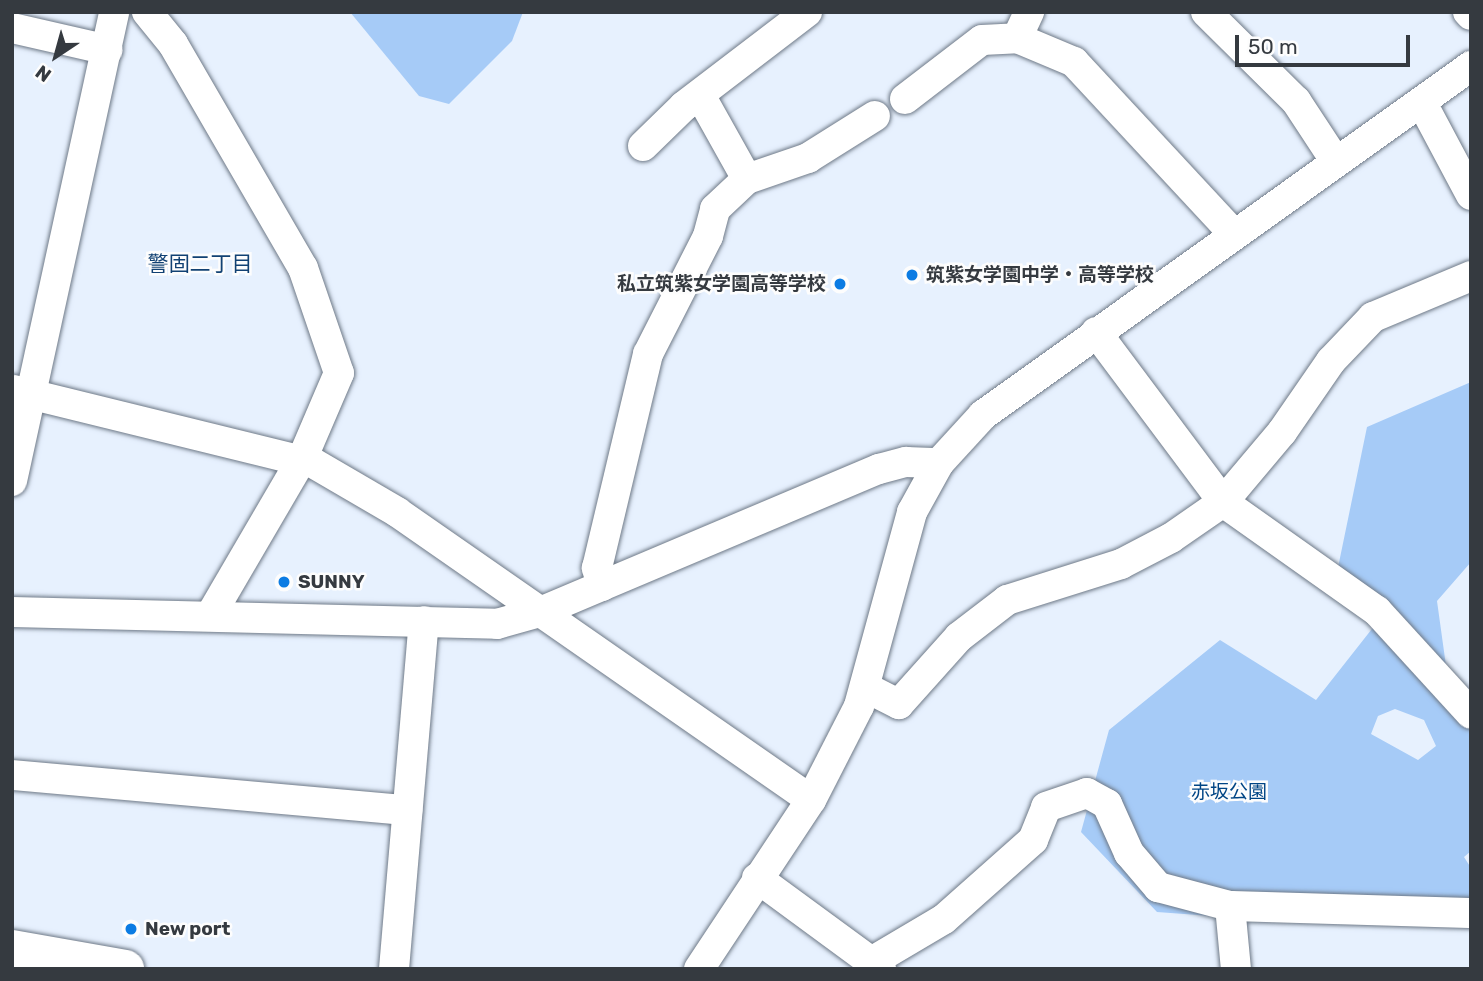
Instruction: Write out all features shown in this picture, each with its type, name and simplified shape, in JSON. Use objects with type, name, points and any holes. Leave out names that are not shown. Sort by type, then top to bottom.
[{"type":"highway","points":[[12,949],[125,969]]},
{"type":"street","points":[[12,481],[22,391],[108,50],[114,12]]},
{"type":"street","points":[[147,12],[173,44],[303,268],[337,361],[337,385],[302,459],[212,614]]},
{"type":"street","points":[[643,146],[700,95],[807,12]]},
{"type":"street","points":[[1206,12],[1296,101],[1336,162]]},
{"type":"street","points":[[905,99],[982,40],[1023,25],[1074,62],[1234,234]]},
{"type":"street","points":[[12,28],[108,50]]},
{"type":"street","points":[[699,969],[811,800],[865,687],[912,512],[939,463],[983,415],[1471,66]]},
{"type":"street","points":[[700,95],[747,179]]},
{"type":"street","points":[[1422,103],[1471,195]]},
{"type":"street","points":[[602,586],[597,568],[648,354],[708,236],[715,209],[747,179],[808,158],[874,116]]},
{"type":"street","points":[[865,687],[899,704],[959,637],[1007,600],[1121,564],[1171,538],[1223,502],[1282,432],[1331,361],[1373,317],[1471,276]]},
{"type":"street","points":[[1096,332],[1223,502],[1377,611],[1471,713]]},
{"type":"street","points":[[22,391],[302,459],[397,512],[811,800]]},
{"type":"street","points":[[12,612],[212,614],[497,624],[540,612],[879,469],[906,462],[939,463]]},
{"type":"street","points":[[394,969],[424,621]]},
{"type":"street","points":[[12,775],[407,810]]},
{"type":"street","points":[[757,878],[877,965],[944,919],[1033,839],[1046,807],[1087,793],[1107,804],[1129,853],[1158,887],[1230,906],[1471,913]]},
{"type":"street","points":[[1230,906],[1236,969]]},
{"type":"green space","points":[[350,12],[523,12],[512,41],[449,104],[419,96]]},
{"type":"green space","name":"赤坂公園","points":[[1471,382],[1471,562],[1437,601],[1452,709],[1471,720],[1471,851],[1464,857],[1471,868],[1471,916],[1266,920],[1157,912],[1081,832],[1109,730],[1220,640],[1316,700],[1375,625],[1335,582],[1367,427]],"holes":[[[1395,709],[1424,720],[1436,746],[1418,760],[1371,734],[1378,716]]]},
{"type":"place","name":"筑紫女学園中学・高等学校","points":[[912,275]]},
{"type":"place","name":"私立筑紫女学園高等学校","points":[[840,284]]},
{"type":"place","name":"SUNNY","points":[[284,582]]},
{"type":"place","name":"New port","points":[[131,929]]},
{"type":"district","name":"警固二丁目","points":[[200,264]]}]
